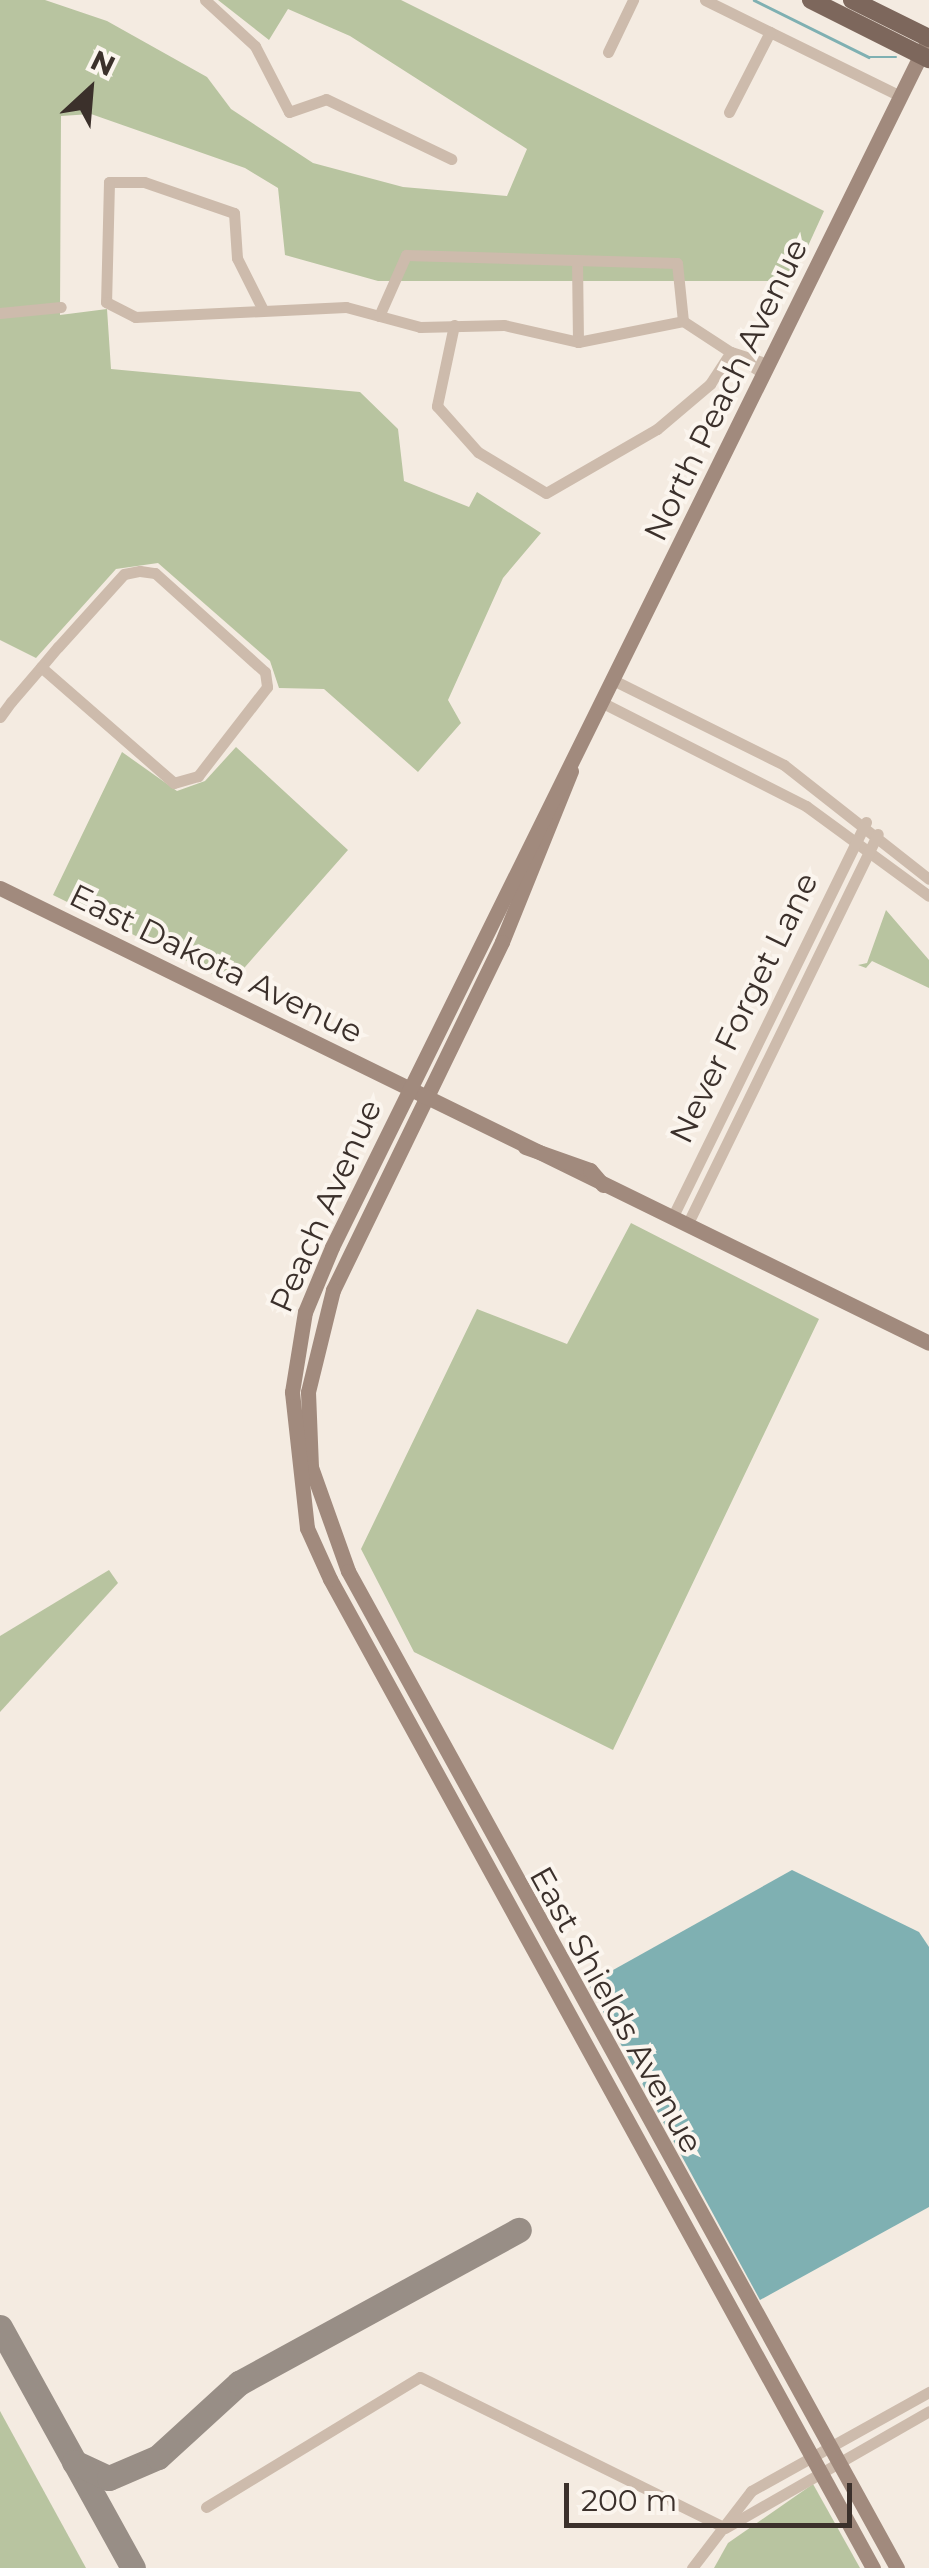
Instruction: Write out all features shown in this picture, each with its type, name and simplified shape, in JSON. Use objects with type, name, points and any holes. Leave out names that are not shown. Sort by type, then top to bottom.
[{"type":"main road","points":[[811,0],[927,46]]},
{"type":"main road","points":[[852,0],[927,46]]},
{"type":"main road","name":"North Peach Avenue","points":[[409,1088],[572,767],[927,46]]},
{"type":"main road","name":"North Peach Avenue","points":[[427,1097],[572,767]]},
{"type":"main road","name":"East Dakota Avenue","points":[[0,888],[526,1147],[590,1170],[603,1185],[929,1344]]},
{"type":"main road","name":"Peach Avenue","points":[[303,1467],[292,1392],[305,1312],[409,1088]]},
{"type":"main road","name":"Peach Avenue","points":[[303,1467],[308,1392],[322,1324],[427,1097]]},
{"type":"main road","name":"East Shields Avenue","points":[[303,1467],[368,1606],[824,2449],[897,2568]]},
{"type":"main road","name":"East Shields Avenue","points":[[303,1467],[308,1528],[350,1616],[808,2457],[874,2568]]},
{"type":"main road","points":[[350,1616],[368,1606]]},
{"type":"street","points":[[205,0],[256,46],[289,112],[326,99],[451,159]]},
{"type":"street","points":[[608,52],[633,0]]},
{"type":"street","points":[[704,0],[900,96]]},
{"type":"street","points":[[729,112],[770,32]]},
{"type":"street","points":[[263,310],[236,258],[234,213],[132,180],[109,182],[106,302],[141,318],[346,307],[380,316],[454,325],[504,324],[578,342],[683,321],[766,369]]},
{"type":"street","points":[[380,316],[406,255],[677,263],[683,321]]},
{"type":"street","points":[[577,260],[578,342]]},
{"type":"street","points":[[0,313],[61,307]]},
{"type":"street","points":[[454,325],[437,406],[478,452],[546,493],[657,429],[710,384],[731,352]]},
{"type":"street","points":[[0,717],[41,667],[124,574],[140,570],[155,573],[265,672],[267,687],[198,776],[174,783],[41,667]]},
{"type":"street","points":[[613,680],[771,758],[866,822],[929,879]]},
{"type":"street","points":[[603,703],[857,840],[929,896]]},
{"type":"street","name":"Never Forget Lane","points":[[680,1221],[866,822]]},
{"type":"street","name":"Never Forget Lane","points":[[680,1221],[878,834]]},
{"type":"street","points":[[206,2507],[420,2377],[725,2528]]},
{"type":"street","points":[[692,2568],[725,2528],[739,2500],[808,2457],[929,2392]]},
{"type":"street","points":[[725,2528],[929,2410]]},
{"type":"green space","points":[[0,0],[45,0],[107,21],[207,77],[231,109],[313,163],[403,187],[507,196],[527,149],[350,36],[288,9],[269,40],[218,0],[401,0],[824,211],[792,281],[378,281],[285,255],[278,188],[245,168],[91,114],[61,116],[60,315],[107,309],[111,369],[360,392],[398,429],[404,481],[469,507],[477,492],[541,533],[503,578],[448,700],[461,723],[418,772],[324,689],[279,688],[270,661],[158,563],[116,569],[36,658],[0,640]]},
{"type":"green space","points":[[236,747],[348,850],[231,983],[53,895],[122,752],[177,791],[205,781]]},
{"type":"green space","points":[[886,910],[929,960],[929,988],[872,961],[866,968],[858,965],[867,963]]},
{"type":"green space","points":[[631,1223],[819,1319],[613,1750],[414,1652],[361,1549],[477,1309],[567,1344]]},
{"type":"green space","points":[[109,1570],[118,1583],[0,1712],[0,1636]]},
{"type":"green space","points":[[0,2411],[86,2568],[0,2568]]},
{"type":"green space","points":[[813,2484],[860,2568],[714,2568],[728,2543]]},
{"type":"water","points":[[792,1870],[919,1932],[929,1947],[929,2207],[760,2300],[588,1984]]},
{"type":"waterway","points":[[754,0],[869,57],[896,57]]},
{"type":"taxiway","points":[[74,2462],[109,2478],[158,2457],[239,2383],[519,2230]]},
{"type":"taxiway","points":[[0,2327],[133,2568]]}]
